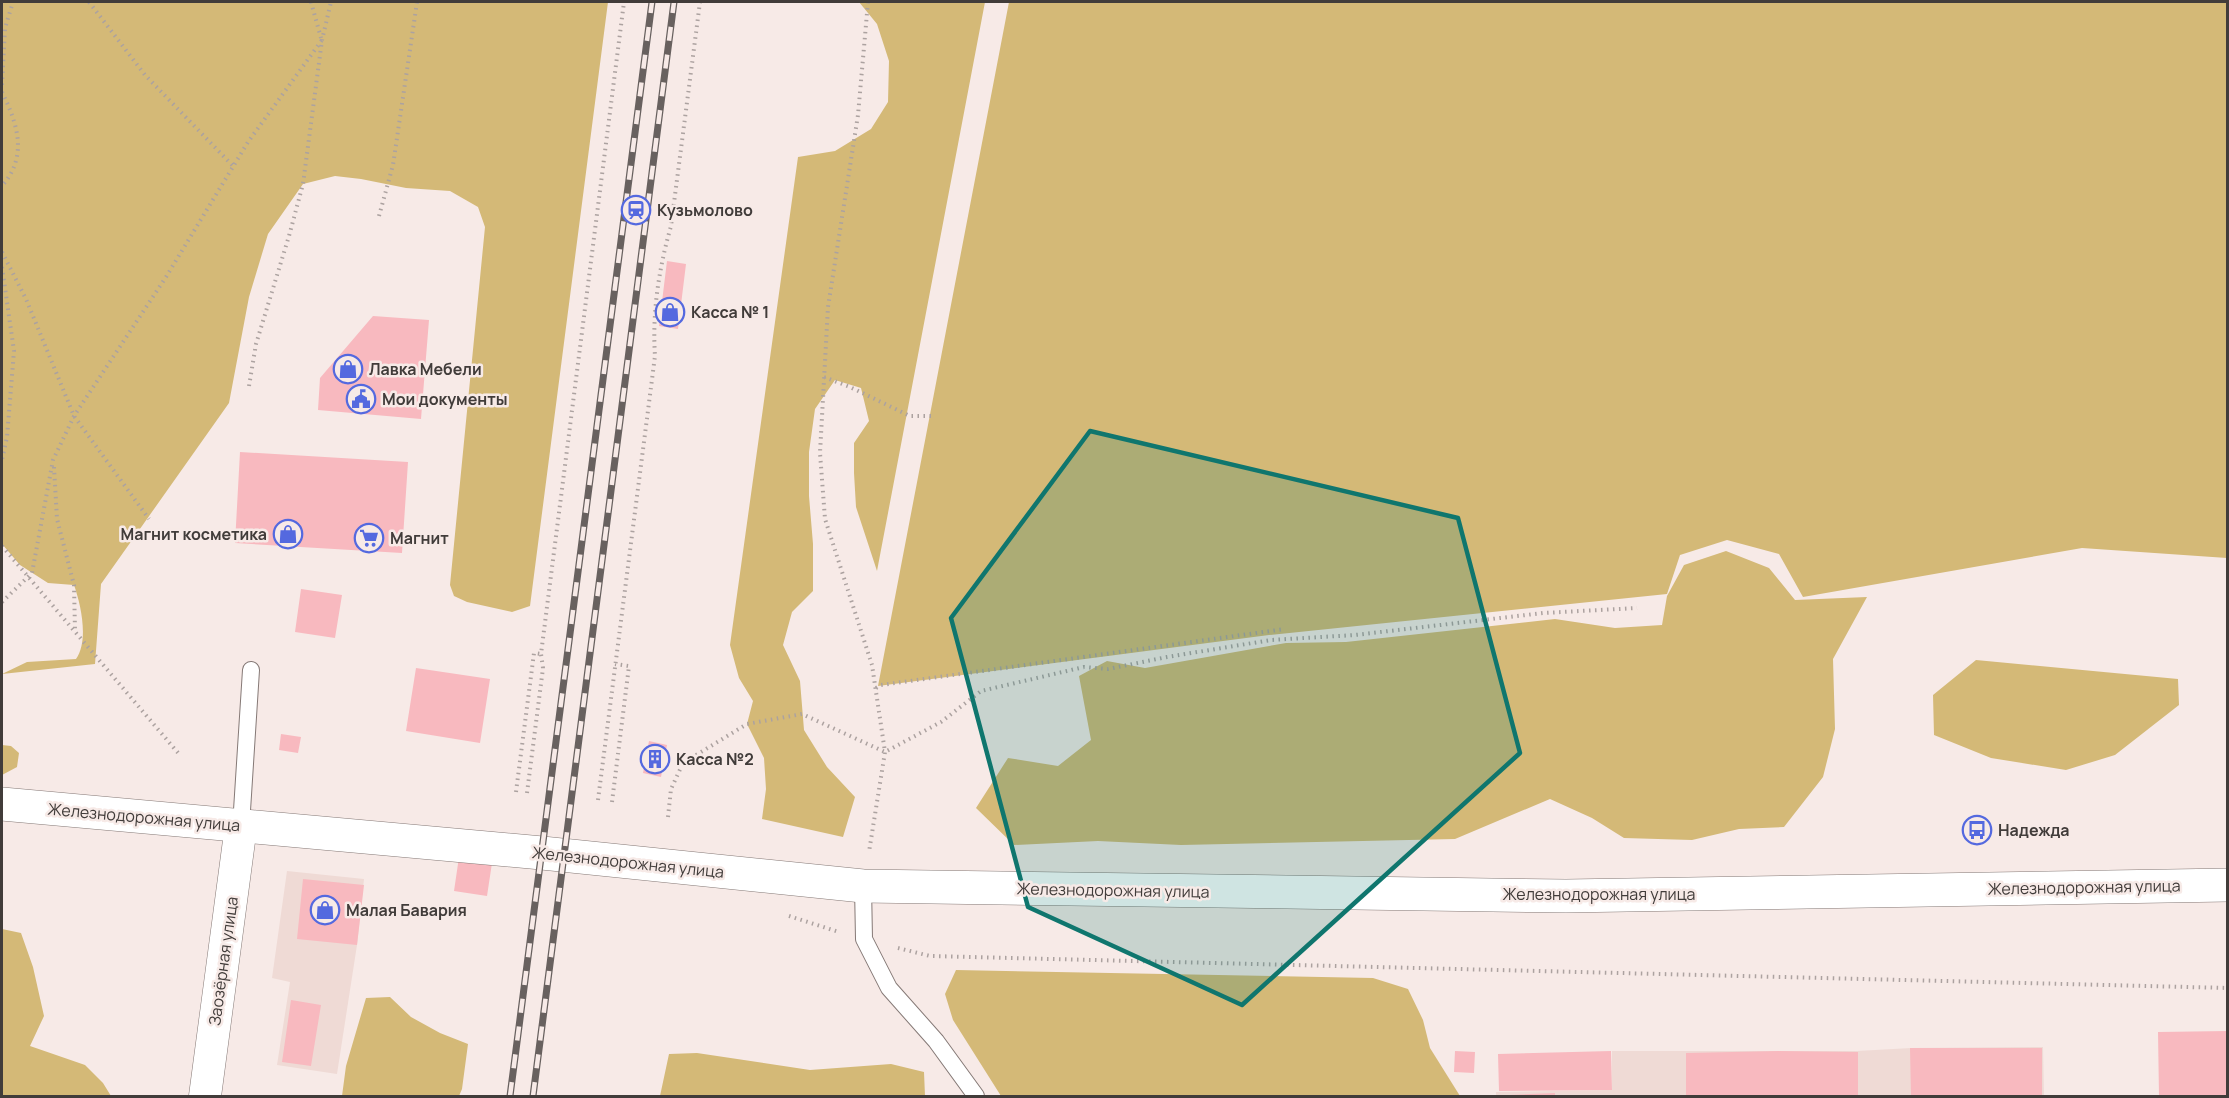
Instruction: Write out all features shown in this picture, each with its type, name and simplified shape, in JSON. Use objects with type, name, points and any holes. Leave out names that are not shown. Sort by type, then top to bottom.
[{"type":"main road","name":"Железнодорожная улица","points":[[2,804],[530,852],[863,886],[1566,896],[2228,885]]},
{"type":"street","name":"Заозёрная улица","points":[[205,1096],[241,826]]},
{"type":"lane","points":[[241,826],[252,670]]},
{"type":"lane","points":[[863,886],[864,939],[889,988],[936,1041],[976,1096]]},
{"type":"path","points":[[2,85],[5,28],[13,2]]},
{"type":"path","points":[[89,2],[145,75],[233,166]]},
{"type":"path","points":[[311,2],[322,40]]},
{"type":"path","points":[[249,386],[255,344],[303,184],[322,40],[331,2]]},
{"type":"path","points":[[379,216],[393,165],[417,2]]},
{"type":"path","points":[[527,793],[543,668],[541,654],[624,2]]},
{"type":"path","points":[[598,800],[655,356],[654,316],[662,257],[671,226],[700,2]]},
{"type":"path","points":[[863,886],[885,752],[872,665],[825,519],[820,453],[828,307],[858,115],[868,2]]},
{"type":"path","points":[[2,602],[32,573],[53,460],[74,416],[166,277],[233,166],[322,40]]},
{"type":"path","points":[[2,92],[12,113],[19,142],[13,173],[2,186]]},
{"type":"path","points":[[2,252],[26,299],[74,416],[149,519]]},
{"type":"path","points":[[2,267],[14,351],[7,437],[2,460]]},
{"type":"path","points":[[824,377],[910,416],[931,416]]},
{"type":"path","points":[[53,460],[57,519],[74,585],[75,633]]},
{"type":"path","points":[[2,546],[179,754]]},
{"type":"path","points":[[885,752],[941,722],[981,691],[1084,667],[1108,669],[1271,640],[1355,635],[1543,613],[1637,608]]},
{"type":"path","points":[[875,688],[881,685],[1286,629]]},
{"type":"path","points":[[516,792],[534,653],[541,654]]},
{"type":"path","points":[[612,802],[630,666],[615,664]]},
{"type":"path","points":[[668,817],[672,789],[683,763],[747,723],[802,714],[885,752]]},
{"type":"path","points":[[788,916],[930,956],[2228,988]]},
{"type":"highlighted area","points":[[1090,431],[1458,518],[1520,753],[1242,1005],[1028,907],[951,618]]},
{"type":"shaded area","points":[[2,2],[608,2],[530,606],[512,612],[467,602],[454,596],[450,585],[485,227],[478,207],[450,191],[406,188],[335,176],[303,184],[268,234],[249,297],[229,403],[101,584],[95,664],[2,674],[27,662],[76,659],[83,633],[81,612],[74,585],[48,583],[20,565],[2,544]]},
{"type":"shaded area","points":[[859,2],[985,2],[877,571],[856,507],[854,443],[869,421],[861,388],[835,380],[815,409],[809,452],[813,591],[792,612],[783,645],[800,681],[804,730],[827,767],[855,797],[843,837],[762,819],[766,789],[764,758],[747,724],[753,701],[739,678],[730,645],[798,157],[835,151],[871,129],[888,102],[889,61],[877,24]]},
{"type":"shaded area","points":[[1009,2],[2227,2],[2227,558],[2082,548],[1803,597],[1779,554],[1727,540],[1680,555],[1667,594],[1269,635],[878,686]]},
{"type":"shaded area","points":[[1726,551],[1769,568],[1795,600],[1867,597],[1833,659],[1835,729],[1823,777],[1784,827],[1739,829],[1692,840],[1624,838],[1592,818],[1550,799],[1455,839],[1181,845],[1098,841],[1014,845],[976,808],[1008,758],[1058,766],[1091,740],[1079,676],[1107,661],[1145,668],[1286,643],[1346,642],[1555,619],[1615,628],[1662,625],[1667,596],[1684,565]]},
{"type":"shaded area","points":[[1976,660],[2178,679],[2179,705],[2115,755],[2066,770],[1991,758],[1934,735],[1933,695]]},
{"type":"shaded area","points":[[2,745],[11,746],[19,753],[17,767],[2,775]]},
{"type":"shaded area","points":[[287,871],[364,879],[357,945],[337,1074],[277,1065],[290,982],[272,978]]},
{"type":"shaded area","points":[[2,929],[21,933],[33,967],[44,1016],[30,1046],[85,1065],[103,1083],[111,1096],[2,1096]]},
{"type":"shaded area","points":[[956,970],[1373,978],[1408,989],[1423,1020],[1430,1048],[1460,1096],[1001,1096],[953,1020],[945,994]]},
{"type":"shaded area","points":[[390,997],[411,1017],[440,1033],[468,1044],[459,1096],[342,1096],[346,1066],[366,998]]},
{"type":"shaded area","points":[[2043,1047],[2044,1096],[1496,1096],[1496,1092],[1612,1090],[1612,1051],[1857,1051],[1911,1048]]},
{"type":"shaded area","points":[[697,1053],[810,1070],[891,1064],[924,1072],[925,1096],[660,1096],[669,1054]]},
{"type":"building","points":[[667,261],[686,264],[678,329],[659,326]]},
{"type":"building","points":[[373,316],[429,320],[421,419],[318,410],[320,378]]},
{"type":"building","points":[[240,452],[408,462],[402,553],[235,543]]},
{"type":"building","points":[[301,589],[342,595],[335,638],[295,632]]},
{"type":"building","points":[[416,668],[490,679],[480,743],[406,731]]},
{"type":"building","points":[[281,734],[301,737],[298,753],[279,750]]},
{"type":"building","name":"Касса №2","points":[[649,741],[667,745],[661,777],[643,773]]},
{"type":"building","points":[[459,857],[492,863],[487,896],[454,891]]},
{"type":"building","points":[[303,879],[364,885],[357,945],[297,939]]},
{"type":"building","points":[[291,1000],[321,1005],[311,1066],[282,1062]]},
{"type":"building","points":[[2228,1031],[2228,1096],[2159,1096],[2158,1032]]},
{"type":"building","points":[[1910,1048],[2042,1048],[2042,1096],[1911,1096]]},
{"type":"building","points":[[1455,1051],[1475,1052],[1474,1073],[1454,1072]]},
{"type":"building","points":[[1611,1051],[1612,1090],[1499,1091],[1498,1054]]},
{"type":"building","points":[[1858,1052],[1858,1096],[1686,1096],[1686,1053]]},
{"type":"building","points":[[1555,1093],[1555,1096],[1509,1096],[1509,1095]]},
{"type":"railway","points":[[510,1096],[652,2]]},
{"type":"railway","points":[[533,1096],[674,2]]},
{"type":"place","name":"Кузьмолово","points":[[636,210]]},
{"type":"place","name":"Касса № 1","points":[[670,312]]},
{"type":"place","name":"Лавка Мебели","points":[[348,369]]},
{"type":"place","name":"Мои документы","points":[[361,399]]},
{"type":"place","name":"Магнит косметика","points":[[288,534]]},
{"type":"place","name":"Магнит","points":[[369,538]]},
{"type":"place","name":"Касса №2","points":[[655,759]]},
{"type":"place","name":"Надежда","points":[[1977,830]]},
{"type":"place","name":"Малая Бавария","points":[[325,910]]}]
